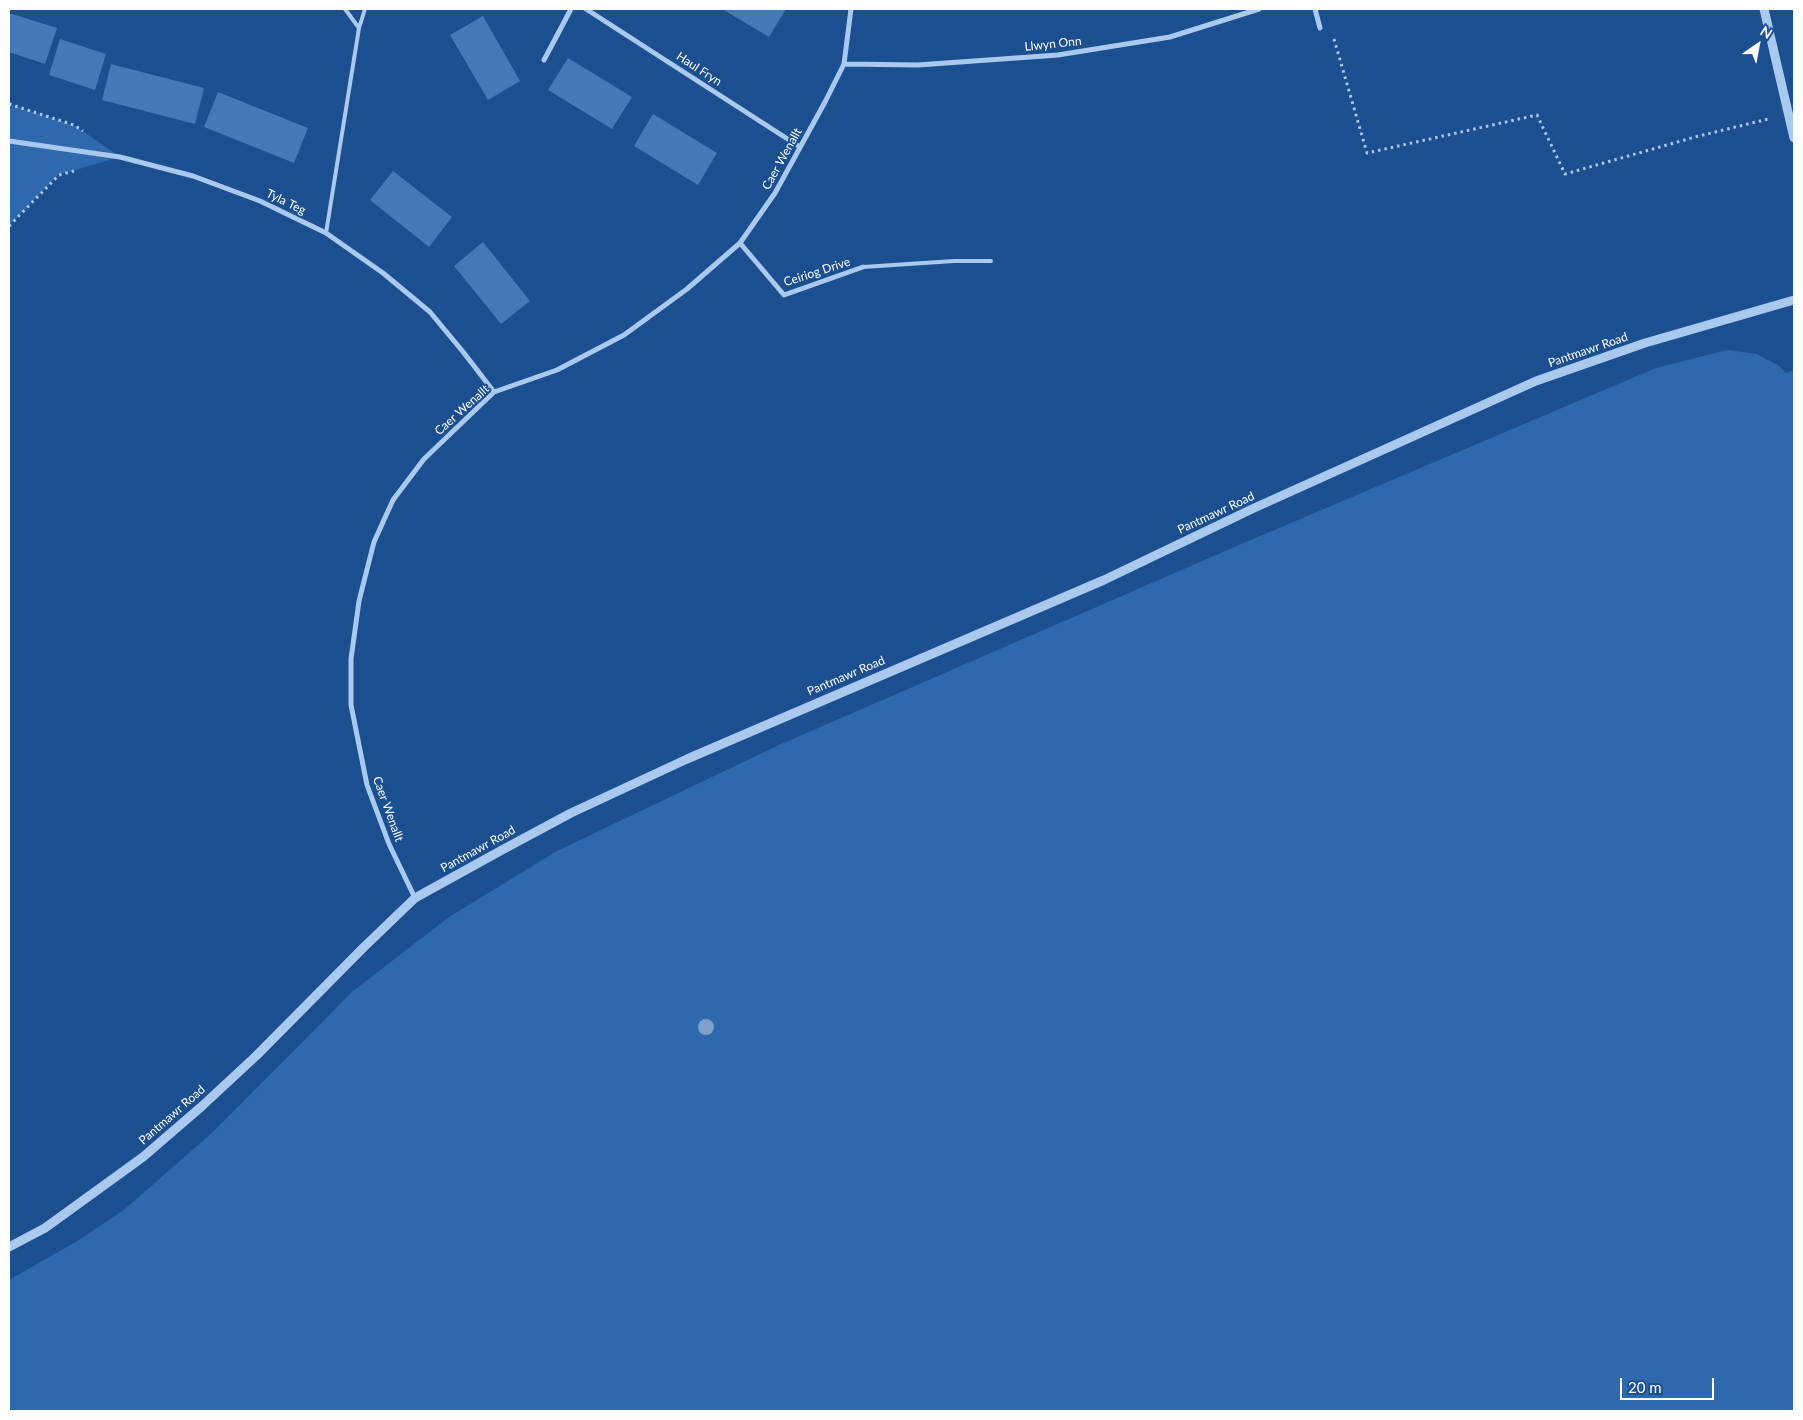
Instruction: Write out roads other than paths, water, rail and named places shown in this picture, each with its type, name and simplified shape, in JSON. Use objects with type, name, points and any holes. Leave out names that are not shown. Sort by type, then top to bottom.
[{"type":"street","points":[[544,60],[571,9]]},
{"type":"street","name":"Haul Fryn","points":[[586,9],[800,147]]},
{"type":"street","name":"Caer Wenallt","points":[[416,898],[389,844],[367,785],[351,705],[351,659],[359,601],[374,542],[393,500],[424,459],[494,392],[557,370],[624,335],[687,289],[740,244],[775,193],[844,64],[851,9]]},
{"type":"street","name":"Llwyn Onn","points":[[844,64],[918,65],[1058,55],[1170,37],[1259,9]]},
{"type":"street","points":[[1315,9],[1320,28]]},
{"type":"street","points":[[1764,9],[1790,114],[1794,138]]},
{"type":"street","name":"Tyla Teg","points":[[9,141],[120,157],[192,176],[260,201],[326,233],[383,273],[430,312],[494,392]]},
{"type":"street","name":"Ceiriog Drive","points":[[740,244],[784,295],[863,267]]},
{"type":"street","name":"Pantmawr Road","points":[[9,1247],[45,1228],[143,1157],[180,1126],[256,1056],[363,948],[416,898],[562,818],[687,759],[1104,580],[1252,509],[1536,381],[1645,343],[1794,300]]},
{"type":"lane","points":[[345,9],[359,28]]},
{"type":"lane","points":[[326,233],[359,28],[365,9]]},
{"type":"lane","points":[[863,267],[954,261],[991,261]]}]
